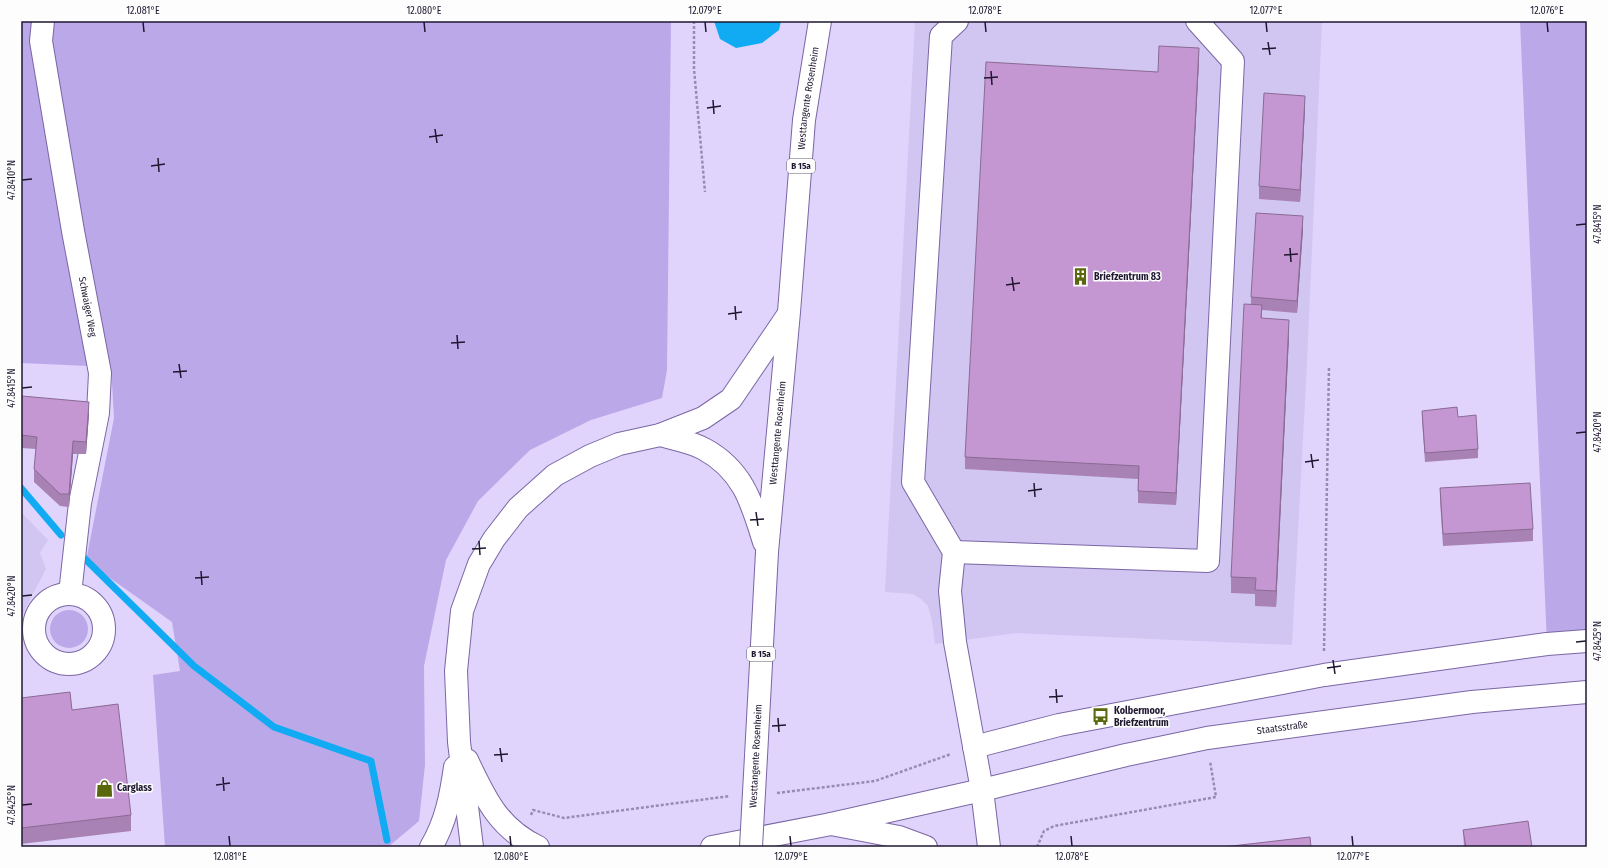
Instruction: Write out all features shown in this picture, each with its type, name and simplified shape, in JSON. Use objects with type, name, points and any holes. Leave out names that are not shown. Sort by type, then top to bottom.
[{"type":"main road","name":"Schwaiger Weg","points":[[43,21],[41,41],[73,231],[100,373],[98,413],[80,503],[70,594]]},
{"type":"main road","name":"Westtangente Rosenheim","points":[[751,847],[767,552],[789,312],[804,120],[820,21]]},
{"type":"main road","points":[[957,21],[941,36],[912,482],[954,552],[950,591],[955,642],[982,790],[989,847]]},
{"type":"main road","points":[[954,552],[1208,561],[1233,61],[1197,21]]},
{"type":"main road","points":[[472,847],[459,742],[456,670],[462,612],[479,564],[494,539],[518,508],[555,475],[590,456],[619,444],[660,435],[703,418],[731,399],[789,312]]},
{"type":"main road","points":[[660,435],[704,449],[723,462],[738,477],[753,506],[767,552]]},
{"type":"main road","points":[[70,594],[81,597],[90,602],[98,610],[102,619],[104,630],[102,641],[97,650],[88,658],[78,663],[67,664],[56,662],[30,649],[35,637],[34,626],[36,616],[42,607],[50,600],[70,594]]},
{"type":"main road","points":[[974,747],[1059,725],[1324,675],[1547,644],[1587,641]]},
{"type":"main road","name":"Staatsstraße","points":[[712,847],[831,824],[982,790],[1126,755],[1207,738],[1472,702],[1587,692]]},
{"type":"main road","points":[[431,847],[438,836],[447,812],[459,742]]},
{"type":"main road","points":[[459,742],[475,778],[493,812],[505,825],[538,847]]},
{"type":"main road","points":[[831,824],[899,837],[926,847]]},
{"type":"path","points":[[694,21],[694,69],[705,192]]},
{"type":"path","points":[[1324,675],[1329,367]]},
{"type":"path","points":[[1037,847],[1044,831],[1054,826],[1216,797],[1207,738]]},
{"type":"shaded area","points":[[21,21],[671,21],[667,370],[662,398],[591,420],[530,450],[478,501],[446,560],[424,666],[425,765],[419,821],[388,847],[165,847],[153,675],[180,671],[172,622],[86,561],[114,418],[111,367],[21,363]]},
{"type":"shaded area","points":[[915,21],[1322,21],[1307,363],[1292,645],[1016,633],[935,644],[932,621],[928,606],[921,599],[912,594],[885,592]]},
{"type":"shaded area","points":[[1520,21],[1587,21],[1587,641],[1547,644]]},
{"type":"shaded area","points":[[21,512],[48,540],[40,553],[46,569],[21,617]]},
{"type":"shaded area","points":[[69,610],[79,613],[85,619],[88,629],[85,639],[79,645],[69,648],[59,645],[53,639],[50,629],[53,619],[59,613]]},
{"type":"water","points":[[714,21],[781,21],[779,30],[762,43],[736,48],[720,39]]},
{"type":"building","name":"Briefzentrum 83","points":[[1159,46],[1199,48],[1176,493],[1138,491],[1139,466],[965,457],[986,62],[1158,72]]},
{"type":"building","points":[[1264,93],[1305,96],[1300,190],[1259,186]]},
{"type":"building","points":[[1256,213],[1303,216],[1297,301],[1251,297]]},
{"type":"building","points":[[1244,304],[1262,305],[1261,318],[1289,320],[1276,591],[1255,590],[1256,578],[1231,577]]},
{"type":"building","points":[[22,396],[89,402],[86,442],[73,441],[69,494],[60,494],[34,469],[37,437],[21,435]]},
{"type":"building","points":[[1457,407],[1458,417],[1476,415],[1478,449],[1425,453],[1422,411]]},
{"type":"building","points":[[1530,483],[1533,529],[1443,534],[1440,488]]},
{"type":"building","points":[[70,692],[72,710],[118,704],[131,815],[21,828],[21,698]]},
{"type":"building","points":[[1528,821],[1532,847],[1466,847],[1463,830]]},
{"type":"building","points":[[1310,837],[1311,847],[1223,847]]},
{"type":"waterway","points":[[21,488],[61,535]]},
{"type":"waterway","points":[[78,552],[194,666],[274,727],[371,761],[387,840]]},
{"type":"place","name":"Briefzentrum 83","points":[[1081,277]]},
{"type":"place","name":"Kolbermoor, Briefzentrum","points":[[1101,717]]},
{"type":"place","name":"Carglass","points":[[104,788]]}]
